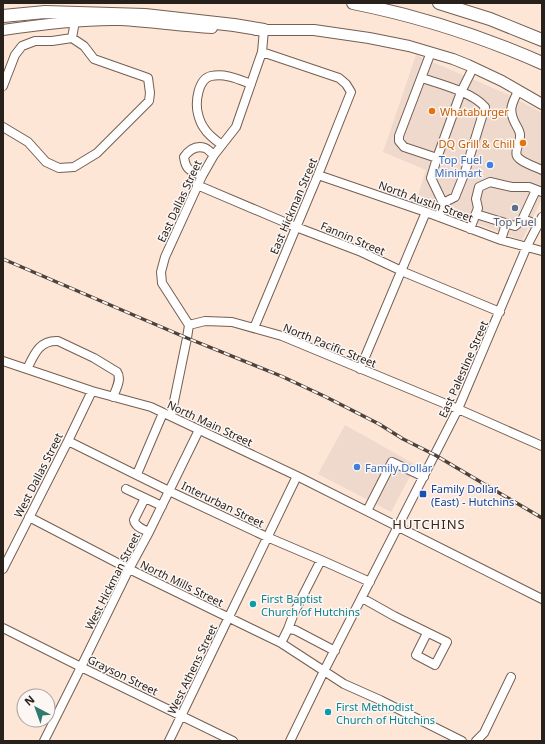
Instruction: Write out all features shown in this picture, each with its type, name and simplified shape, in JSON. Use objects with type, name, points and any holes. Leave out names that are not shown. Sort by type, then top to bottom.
[{"type":"highway","points":[[353,3],[454,29],[492,42],[542,63]]},
{"type":"highway","points":[[439,3],[490,19],[542,40]]},
{"type":"highway","points":[[3,16],[45,12],[145,15],[234,25],[264,30]]},
{"type":"main road","points":[[3,30],[75,21],[121,20],[221,29],[314,30],[394,42],[432,52],[502,81],[542,104]]},
{"type":"street","points":[[72,38],[75,21]]},
{"type":"street","name":"East Dallas Street","points":[[189,325],[162,283],[161,272],[165,257],[197,184],[214,154],[236,127],[262,52],[264,30]]},
{"type":"street","points":[[3,86],[15,55],[22,46],[35,41],[52,41],[72,38],[84,46],[94,59],[148,78],[150,93],[149,101],[97,153],[74,167],[58,168],[46,162],[28,142],[3,127]]},
{"type":"street","name":"East Hickman Street","points":[[254,328],[318,176],[351,92],[346,84],[339,78],[262,52]]},
{"type":"street","points":[[432,52],[399,136],[399,141],[404,146],[437,158]]},
{"type":"street","points":[[439,218],[443,203],[431,178],[461,92],[473,68]]},
{"type":"street","points":[[222,145],[207,133],[198,114],[197,103],[201,83],[206,78],[211,76],[228,76],[251,84]]},
{"type":"street","points":[[422,78],[461,92],[480,102],[485,107],[465,172],[455,197],[443,203]]},
{"type":"street","points":[[518,91],[510,110],[519,130],[520,136],[516,154],[518,158],[542,170]]},
{"type":"street","points":[[202,176],[185,166],[184,157],[189,151],[195,148],[205,148],[214,154]]},
{"type":"street","name":"North Austin Street","points":[[318,176],[426,212],[501,240],[542,250]]},
{"type":"street","points":[[470,229],[478,208],[476,199],[479,187],[490,182],[512,187],[529,187],[539,191],[523,219],[515,226],[476,214]]},
{"type":"street","name":"Fannin Street","points":[[197,184],[359,251],[401,271],[500,312]]},
{"type":"street","points":[[360,369],[426,212]]},
{"type":"street","points":[[523,219],[540,221]]},
{"type":"street","name":"East Palestine Street","points":[[290,741],[324,671],[458,410],[527,246],[540,221]]},
{"type":"street","points":[[501,240],[506,224]]},
{"type":"street","name":"North Pacific Street","points":[[189,325],[205,321],[232,322],[282,336],[542,446]]},
{"type":"street","points":[[171,416],[189,325]]},
{"type":"street","points":[[27,370],[35,352],[38,349],[45,344],[58,341],[94,358],[117,372],[119,379],[113,397]]},
{"type":"street","name":"North Main Street","points":[[3,361],[92,391],[151,407],[163,412],[297,476],[542,599]]},
{"type":"street","name":"West Dallas Street","points":[[3,569],[92,391]]},
{"type":"street","points":[[137,474],[163,412]]},
{"type":"street","name":"West Hickman Street","points":[[44,741],[199,430]]},
{"type":"street","name":"Interurban Street","points":[[68,441],[267,537],[370,582]]},
{"type":"street","points":[[367,511],[392,462],[424,477]]},
{"type":"street","name":"West Athens Street","points":[[169,741],[297,476]]},
{"type":"street","points":[[126,489],[162,506]]},
{"type":"street","points":[[145,498],[134,520],[134,523],[136,526],[149,532]]},
{"type":"street","name":"North Mills Street","points":[[29,517],[129,569],[281,643],[344,684],[380,700],[462,741]]},
{"type":"street","points":[[281,643],[294,613],[321,560]]},
{"type":"street","points":[[362,598],[426,633]]},
{"type":"street","name":"Grayson Street","points":[[3,628],[233,741]]},
{"type":"street","points":[[288,629],[295,630],[335,651]]},
{"type":"street","points":[[476,741],[484,733],[511,677]]},
{"type":"shaded area","points":[[416,55],[507,94],[542,113],[542,199],[522,240],[416,202],[426,170],[383,152]]},
{"type":"shaded area","points":[[345,425],[416,465],[391,512],[318,474]]},
{"type":"railway","points":[[3,259],[187,338],[281,376],[326,397],[435,455],[542,518]]},
{"type":"place","name":"Whataburger","points":[[432,111]]},
{"type":"place","name":"DQ Grill & Chill","points":[[523,143]]},
{"type":"place","name":"Top Fuel Minimart","points":[[490,165]]},
{"type":"place","name":"Top Fuel","points":[[515,208]]},
{"type":"place","name":"Family Dollar","points":[[357,467]]},
{"type":"place","name":"Family Dollar (East) - Hutchins","points":[[423,494]]},
{"type":"place","name":"First Baptist Church of Hutchins","points":[[253,604]]},
{"type":"place","name":"First Methodist Church of Hutchins","points":[[328,712]]},
{"type":"district","name":"HUTCHINS","points":[[429,524]]}]
